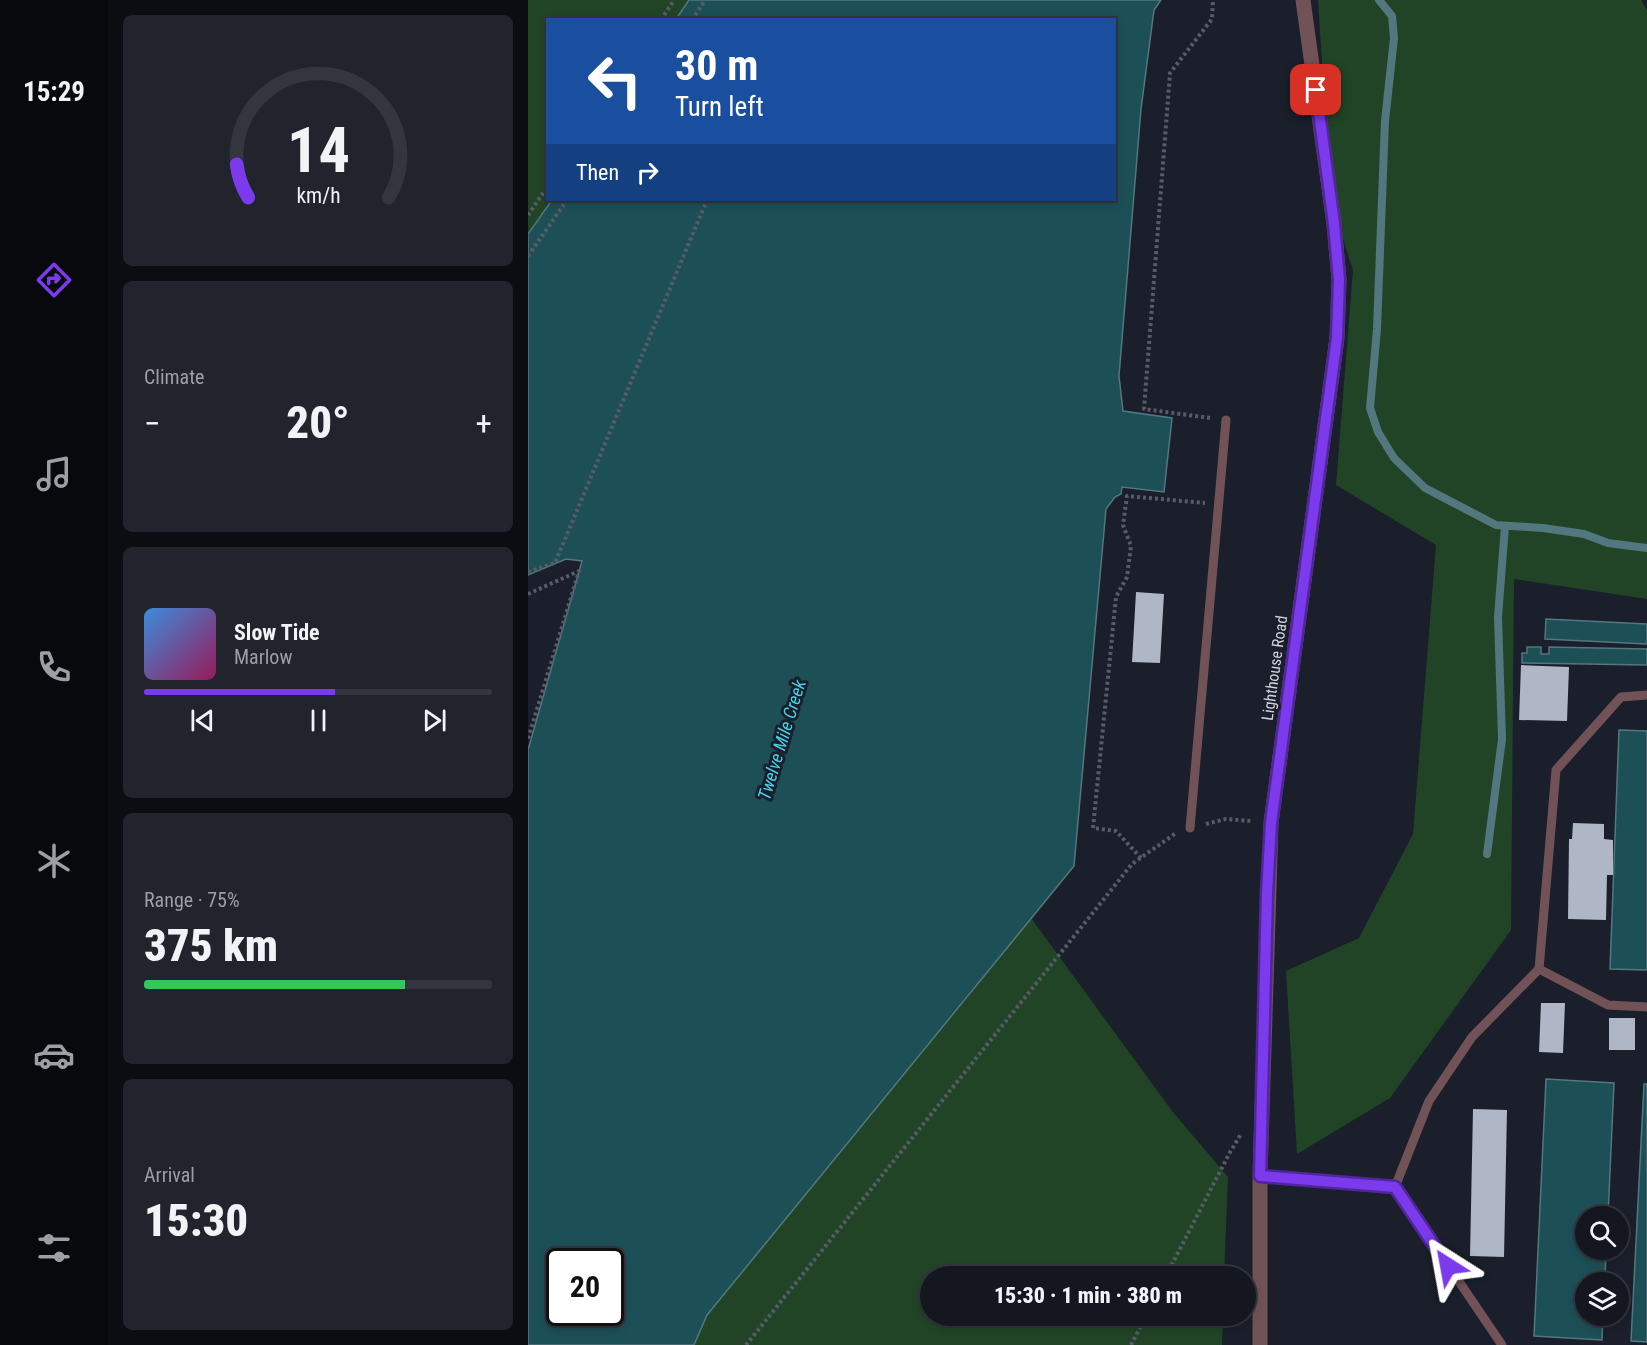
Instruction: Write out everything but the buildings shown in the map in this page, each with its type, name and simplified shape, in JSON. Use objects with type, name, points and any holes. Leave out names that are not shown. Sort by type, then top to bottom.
[{"type":"street","name":"Lighthouse Road","points":[[1260,1345],[1260,1176],[1271,823],[1337,338],[1339,280],[1334,224],[1303,0]]},
{"type":"lane","points":[[1190,828],[1226,420]]},
{"type":"lane","points":[[1395,1187],[1429,1101],[1472,1037],[1539,969],[1556,770],[1621,697],[1647,695]]},
{"type":"lane","points":[[1539,969],[1608,1005],[1647,1007]]},
{"type":"lane","points":[[1260,1176],[1395,1187]]},
{"type":"lane","points":[[1395,1187],[1502,1345]]},
{"type":"path","points":[[662,18],[674,0]]},
{"type":"path","points":[[693,18],[705,0]]},
{"type":"path","points":[[1213,0],[1212,19],[1170,73],[1144,409],[1226,420]]},
{"type":"path","points":[[528,215],[546,189]]},
{"type":"path","points":[[528,256],[566,201]]},
{"type":"path","points":[[528,572],[555,563],[707,201]]},
{"type":"path","points":[[1141,858],[1116,831],[1094,828],[1116,597],[1127,577],[1131,546],[1123,525],[1127,496],[1218,504]]},
{"type":"path","points":[[528,594],[579,571],[528,739]]},
{"type":"path","points":[[746,1345],[1132,864],[1180,831],[1190,828],[1226,819],[1271,823]]},
{"type":"path","points":[[1171,1266],[1228,1154],[1262,1100]]},
{"type":"path","points":[[1131,1345],[1141,1326]]},
{"type":"shaded area","points":[[528,0],[689,0],[677,18],[546,18],[546,201],[551,201],[528,234]]},
{"type":"shaded area","points":[[1318,0],[1641,0],[1647,10],[1647,599],[1514,579],[1511,930],[1390,1098],[1297,1154],[1286,971],[1359,938],[1413,834],[1436,545],[1336,485],[1353,270],[1331,202]]},
{"type":"shaded area","points":[[1031,918],[1172,1111],[1228,1177],[1224,1266],[920,1266],[920,1326],[1223,1326],[1222,1345],[694,1345],[706,1315]]},
{"type":"water","name":"Twelve Mile Creek","points":[[689,0],[1161,0],[1154,10],[1141,109],[1119,376],[1123,411],[1172,418],[1164,492],[1122,487],[1121,494],[1115,497],[1106,509],[1074,866],[707,1315],[694,1345],[528,1345],[528,750],[582,561],[566,559],[528,575],[528,234],[551,201],[1116,201],[1116,18],[677,18]]},
{"type":"water","points":[[1546,619],[1647,624],[1647,644],[1545,639]]},
{"type":"water","points":[[1527,647],[1541,647],[1541,654],[1549,654],[1549,647],[1647,649],[1647,665],[1522,663],[1522,653],[1527,653]]},
{"type":"water","points":[[1619,730],[1647,731],[1647,970],[1610,969]]},
{"type":"water","points":[[1546,1079],[1614,1083],[1608,1206],[1575,1206],[1575,1260],[1606,1260],[1605,1272],[1575,1272],[1575,1326],[1603,1326],[1602,1340],[1534,1336]]},
{"type":"water","points":[[1644,1084],[1647,1084],[1647,1342],[1631,1341]]},
{"type":"waterway","points":[[1379,0],[1392,16],[1394,38],[1385,121],[1377,329],[1370,408],[1378,432],[1394,458],[1425,488],[1496,525],[1584,534],[1608,543],[1647,548]]},
{"type":"waterway","points":[[1487,854],[1502,739],[1498,617],[1505,526]]},
{"type":"route","points":[[1316,90],[1339,280],[1337,338],[1271,823],[1260,1176],[1395,1187],[1448,1266]]}]
